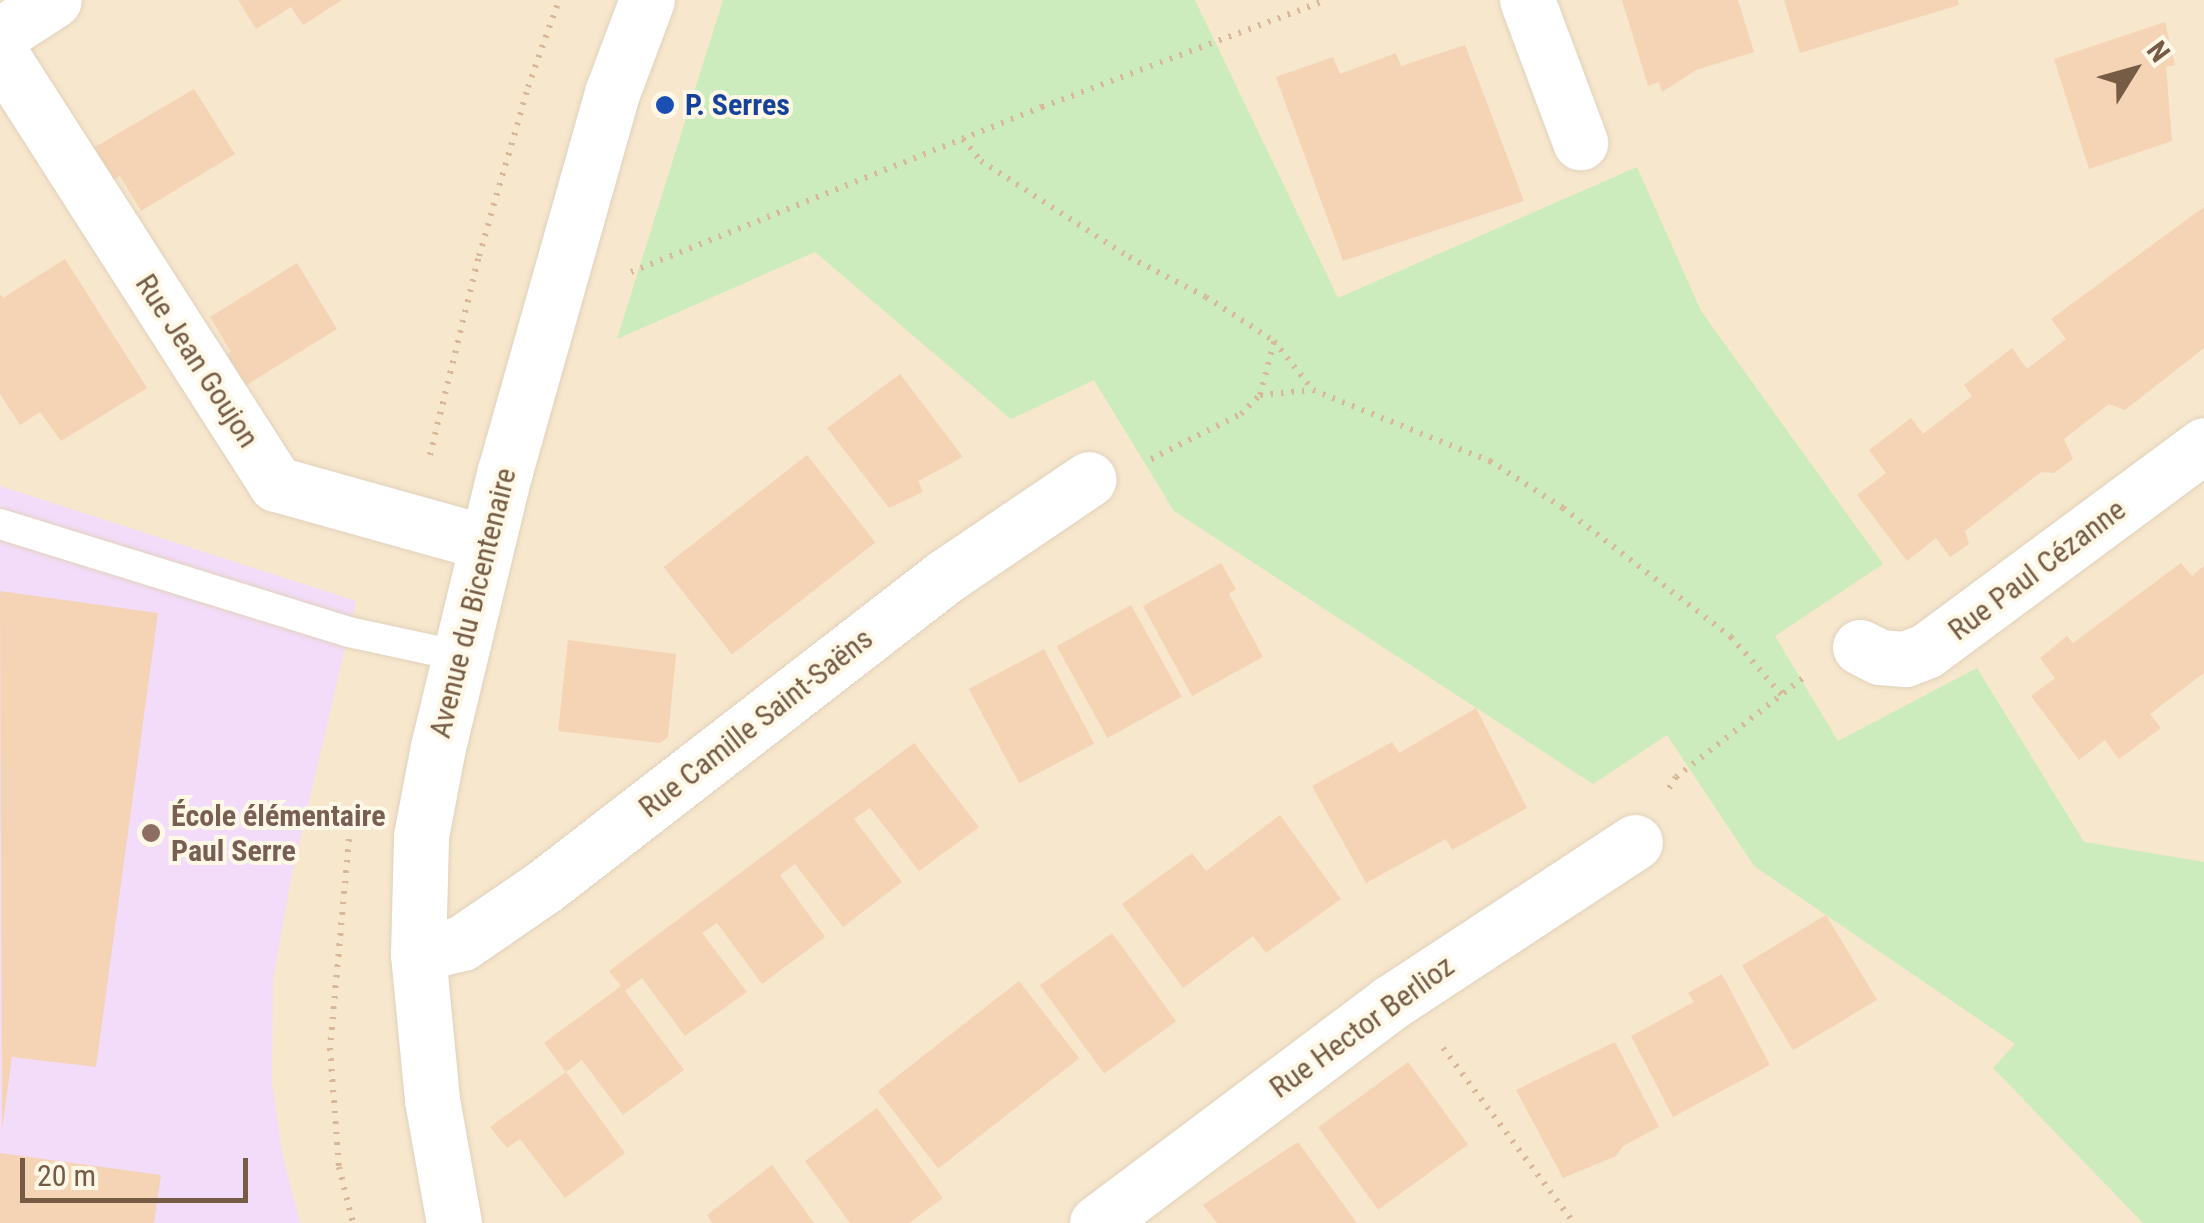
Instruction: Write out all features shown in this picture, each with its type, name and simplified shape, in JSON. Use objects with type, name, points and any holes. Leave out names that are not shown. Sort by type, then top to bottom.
[{"type":"street","points":[[0,35],[54,0]]},
{"type":"street","name":"Avenue du Bicentenaire","points":[[454,1223],[432,1099],[418,954],[421,836],[506,471],[612,94],[648,0]]},
{"type":"street","points":[[1527,0],[1580,142]]},
{"type":"street","name":"Rue Jean Goujon","points":[[0,53],[276,484],[487,543]]},
{"type":"street","name":"Rue Paul Cézanne","points":[[1860,647],[1880,657],[1905,659],[1926,651],[2204,446]]},
{"type":"street","name":"Rue Camille Saint-Saëns","points":[[418,954],[462,942],[545,886],[946,575],[1089,480]]},
{"type":"street","name":"Rue Hector Berlioz","points":[[1097,1223],[1403,994],[1634,842]]},
{"type":"lane","points":[[0,524],[349,632],[460,656]]},
{"type":"path","points":[[624,275],[963,139],[1327,0]]},
{"type":"path","points":[[963,139],[981,160],[1129,257],[1206,296],[1274,341],[1313,390]]},
{"type":"path","points":[[1260,395],[1274,341]]},
{"type":"path","points":[[1089,480],[1126,469],[1211,432],[1260,395],[1313,390],[1490,462],[1563,508],[1731,637],[1782,695]]},
{"type":"path","points":[[432,447],[506,471]]},
{"type":"path","points":[[1634,842],[1676,777],[1782,695],[1860,647]]},
{"type":"path","points":[[1403,994],[1574,1223]]},
{"type":"shaded area","points":[[0,0],[2204,0],[2204,1223],[0,1223]]},
{"type":"shaded area","name":"École élémentaire Paul Serre","points":[[0,486],[356,601],[291,879],[273,980],[272,1082],[282,1152],[300,1223],[0,1223]]},
{"type":"green space","points":[[723,0],[1195,0],[1338,298],[1637,167],[1701,311],[1883,564],[1775,636],[1838,741],[1977,668],[2084,842],[2204,862],[2204,1223],[2143,1223],[1993,1068],[2015,1044],[1754,866],[1667,735],[1593,784],[1174,511],[1094,380],[1011,419],[815,252],[617,339]]},
{"type":"building","points":[[238,0],[342,0],[303,25],[291,7],[256,29]]},
{"type":"building","points":[[1622,0],[1738,0],[1754,52],[1696,70],[1662,92],[1659,82],[1648,86]]},
{"type":"building","points":[[1784,0],[1958,0],[1959,5],[1800,53]]},
{"type":"building","points":[[2165,22],[2175,65],[2166,67],[2172,141],[2089,169],[2054,59]]},
{"type":"building","points":[[1465,45],[1524,201],[1343,261],[1276,77],[1333,57],[1340,74],[1396,53],[1401,66]]},
{"type":"building","points":[[194,89],[235,154],[141,211],[120,176],[109,183],[90,150]]},
{"type":"building","points":[[2204,207],[2204,348],[2125,410],[2109,404],[2064,439],[2073,459],[2054,473],[2041,472],[1965,531],[1969,544],[1950,557],[1936,538],[1907,561],[1857,495],[1886,473],[1869,450],[1911,418],[1923,434],[1972,396],[1964,385],[2012,348],[2027,369],[2066,339],[2051,319]]},
{"type":"building","points":[[65,259],[147,388],[61,441],[40,412],[20,425],[0,394],[0,294],[3,298]]},
{"type":"building","points":[[297,263],[337,329],[240,389],[222,358],[231,352],[210,317]]},
{"type":"building","points":[[900,374],[963,457],[918,481],[923,492],[889,508],[827,428]]},
{"type":"building","points":[[807,455],[875,542],[732,655],[664,567]]},
{"type":"building","points":[[1221,563],[1236,589],[1229,594],[1263,657],[1192,696],[1143,606]]},
{"type":"building","points":[[2181,563],[2192,576],[2204,566],[2204,673],[2150,714],[2161,728],[2119,759],[2105,740],[2079,760],[2031,696],[2055,678],[2040,658],[2067,636],[2073,643]]},
{"type":"building","points":[[0,591],[158,613],[96,1067],[12,1057],[2,1130]]},
{"type":"building","points":[[1131,605],[1182,697],[1108,738],[1057,646]]},
{"type":"building","points":[[568,640],[676,654],[668,737],[660,743],[558,731]]},
{"type":"building","points":[[1044,649],[1094,743],[1019,783],[969,689]]},
{"type":"building","points":[[1476,708],[1527,808],[1452,850],[1446,839],[1366,883],[1312,786],[1392,742],[1399,753]]},
{"type":"building","points":[[914,743],[979,827],[919,871],[870,808],[854,819],[902,882],[843,927],[795,864],[780,875],[825,937],[762,984],[717,923],[702,933],[747,992],[685,1036],[642,978],[625,991],[684,1070],[623,1115],[582,1060],[566,1072],[544,1043],[621,986],[609,971]]},
{"type":"building","points":[[1280,815],[1341,899],[1266,953],[1253,936],[1183,988],[1122,904],[1192,853],[1206,871]]},
{"type":"building","points":[[1826,915],[1877,1000],[1793,1050],[1742,965]]},
{"type":"building","points":[[1112,933],[1176,1021],[1104,1073],[1040,985]]},
{"type":"building","points":[[1722,974],[1770,1065],[1673,1117],[1631,1036],[1694,1002],[1688,993]]},
{"type":"building","points":[[1019,981],[1079,1058],[938,1168],[878,1091]]},
{"type":"building","points":[[1615,1042],[1659,1127],[1623,1146],[1616,1156],[1563,1178],[1516,1090]]},
{"type":"building","points":[[1408,1062],[1468,1145],[1378,1210],[1318,1127]]},
{"type":"building","points":[[566,1072],[625,1153],[565,1198],[520,1139],[507,1148],[490,1127]]},
{"type":"building","points":[[877,1108],[943,1198],[909,1223],[850,1223],[805,1161]]},
{"type":"building","points":[[1298,1142],[1357,1223],[1217,1223],[1203,1205]]},
{"type":"building","points":[[0,1153],[161,1175],[154,1223],[0,1223]]},
{"type":"building","points":[[772,1165],[814,1223],[712,1223],[707,1215]]},
{"type":"place","name":"P. Serres","points":[[665,105]]},
{"type":"place","name":"École élémentaire Paul Serre","points":[[151,833]]}]
